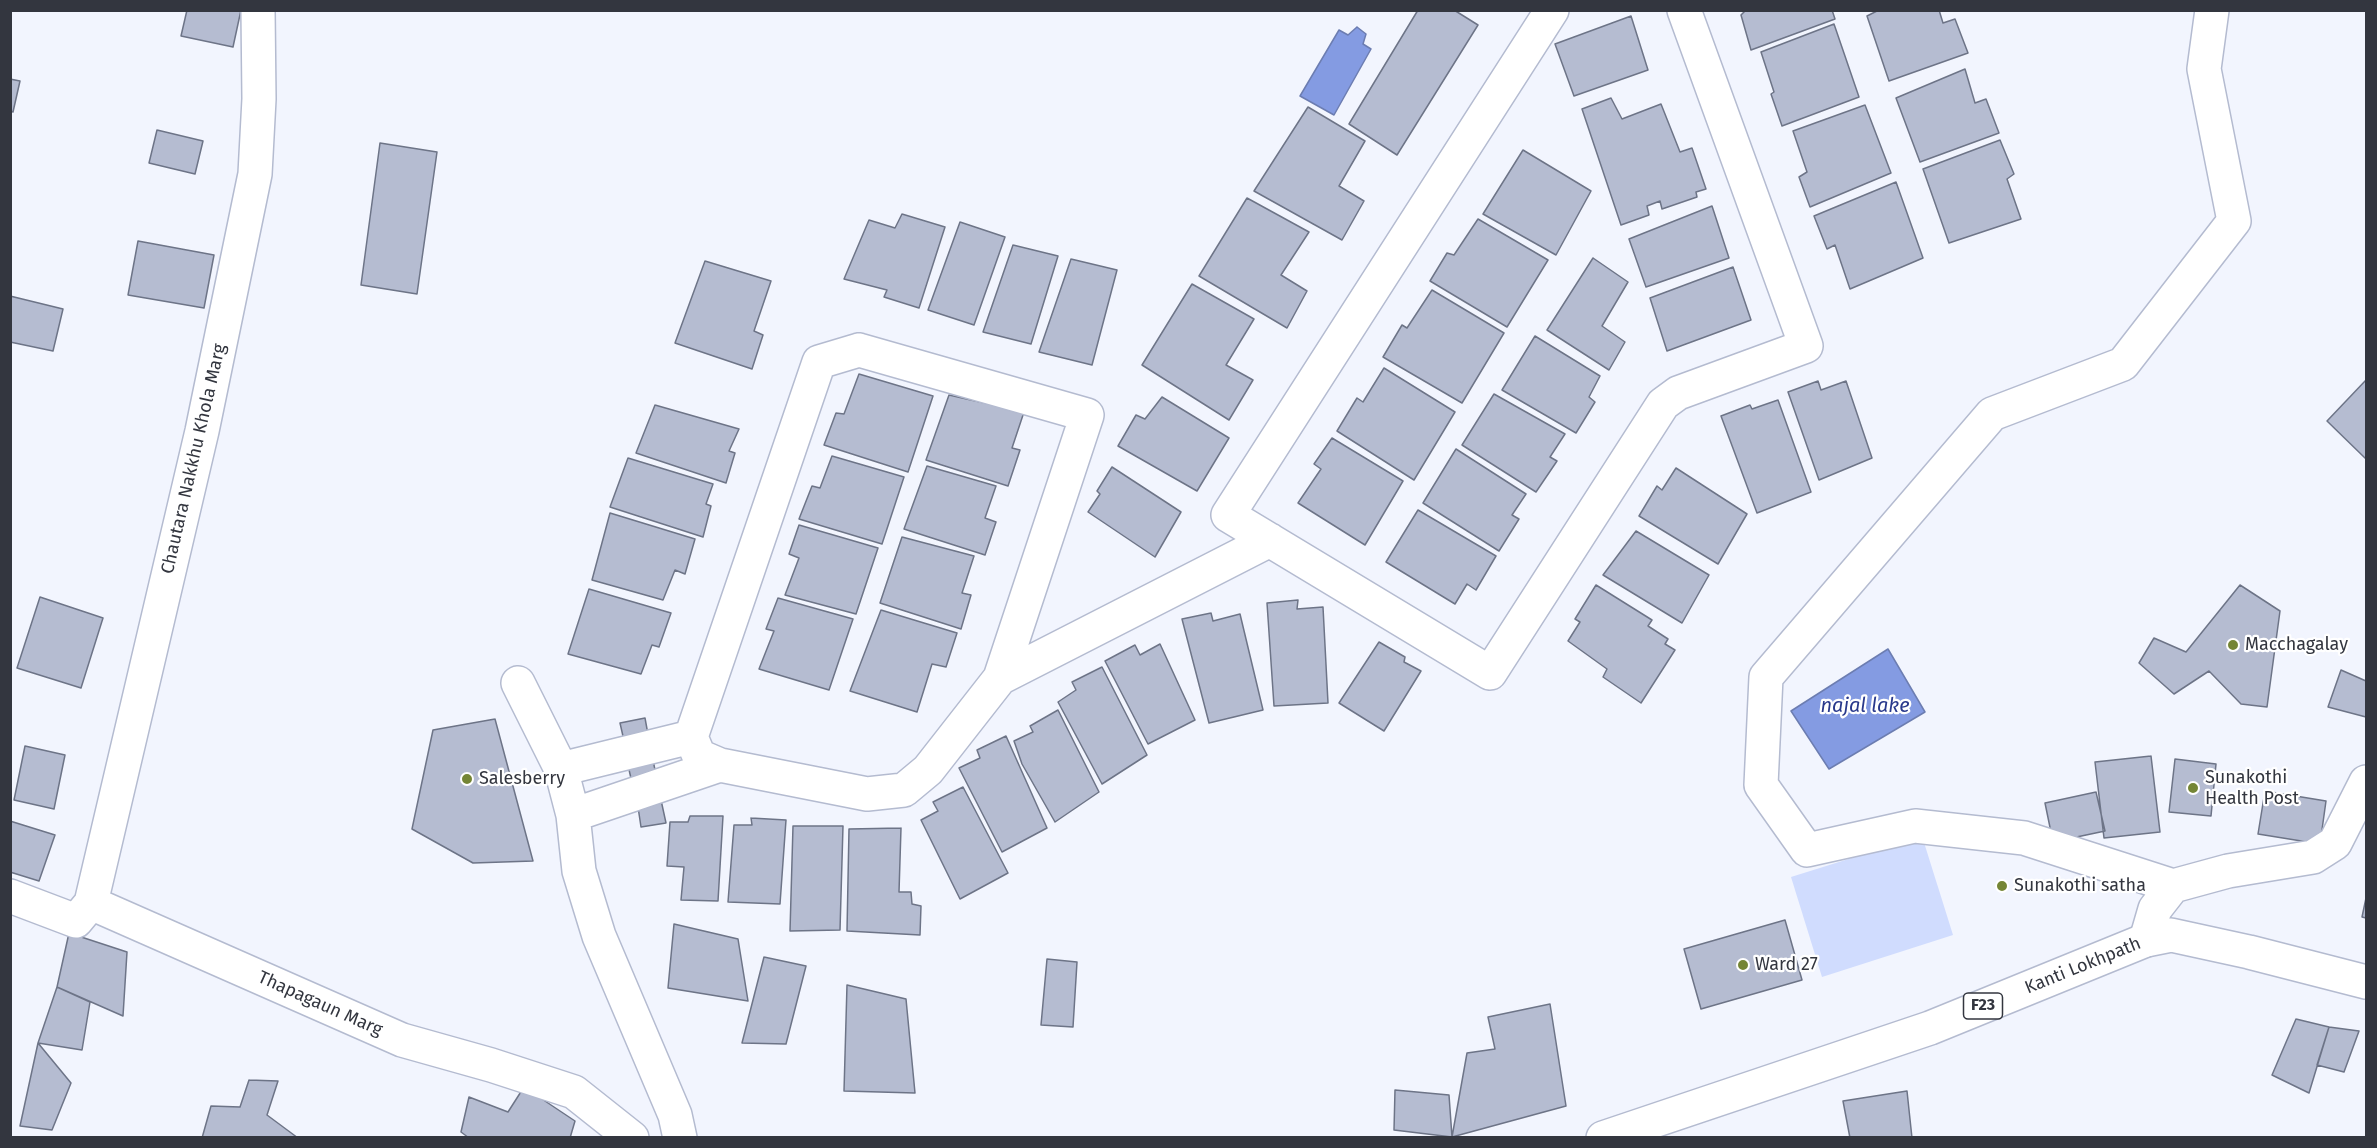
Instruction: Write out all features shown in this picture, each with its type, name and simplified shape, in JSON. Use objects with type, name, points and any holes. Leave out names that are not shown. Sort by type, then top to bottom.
[{"type":"street","name":"Chautara Nakkhu Khola Marg","points":[[91,903],[202,431],[253,184],[259,99],[258,10]]},
{"type":"street","points":[[1552,10],[1228,515],[1490,673],[1663,404],[1678,393],[1806,346],[1684,10]]},
{"type":"street","points":[[2212,10],[2204,69],[2234,221],[2123,364],[1992,414],[1766,677],[1761,785],[1807,850],[1915,826],[2024,838],[2173,886],[2228,871],[2313,857],[2335,843],[2367,782]]},
{"type":"street","points":[[859,350],[1087,415],[1000,678],[928,770],[904,790],[867,794],[720,765],[699,756],[691,737],[819,362],[859,350]]},
{"type":"street","points":[[1000,678],[1270,540]]},
{"type":"street","points":[[518,683],[561,769],[573,815],[579,871],[599,936],[675,1115],[680,1137]]},
{"type":"street","points":[[561,769],[691,737]]},
{"type":"street","points":[[573,815],[720,765]]},
{"type":"street","points":[[2146,940],[2155,909],[2173,886]]},
{"type":"street","points":[[10,896],[76,921],[91,903]]},
{"type":"street","name":"Thapagaun Marg","points":[[91,903],[402,1040],[574,1092],[632,1137]]},
{"type":"street","name":"Kanti Lokhpath","points":[[1603,1137],[1930,1028],[2146,940],[2171,935],[2250,952],[2367,982]]},
{"type":"shaded area","points":[[1922,836],[1953,935],[1822,977],[1791,877]]},
{"type":"water","points":[[1357,27],[1366,34],[1363,44],[1371,49],[1334,115],[1300,96],[1339,30],[1348,35]]},
{"type":"water","name":"najal lake","points":[[1888,649],[1925,712],[1829,769],[1791,711]]},
{"type":"building","points":[[187,10],[241,10],[233,47],[181,36]]},
{"type":"building","points":[[1418,10],[1454,10],[1478,25],[1397,155],[1349,124]]},
{"type":"building","points":[[1746,10],[1832,10],[1835,19],[1751,50],[1741,15]]},
{"type":"building","points":[[1879,10],[1939,10],[1943,23],[1955,19],[1968,53],[1889,81],[1867,16]]},
{"type":"building","points":[[1631,16],[1648,70],[1574,96],[1555,44]]},
{"type":"building","points":[[1834,24],[1859,97],[1782,126],[1771,94],[1774,92],[1761,52]]},
{"type":"building","points":[[1965,69],[1975,103],[1986,99],[1999,133],[1920,162],[1896,98]]},
{"type":"building","points":[[10,79],[20,81],[13,112],[10,111]]},
{"type":"building","points":[[1611,98],[1622,119],[1661,104],[1680,152],[1692,148],[1706,189],[1696,192],[1697,197],[1662,209],[1660,201],[1647,206],[1649,215],[1621,225],[1582,109]]},
{"type":"building","points":[[1865,105],[1891,173],[1810,207],[1799,177],[1807,172],[1793,131]]},
{"type":"building","points":[[1308,107],[1365,141],[1339,186],[1364,201],[1342,240],[1254,191]]},
{"type":"building","points":[[157,130],[203,141],[195,174],[149,163]]},
{"type":"building","points":[[2000,140],[2014,174],[2007,179],[2021,219],[1949,243],[1923,169]]},
{"type":"building","points":[[380,143],[437,152],[417,294],[361,285]]},
{"type":"building","points":[[1523,150],[1591,191],[1556,255],[1483,214]]},
{"type":"building","points":[[1896,182],[1923,258],[1850,289],[1835,245],[1827,249],[1814,216]]},
{"type":"building","points":[[1247,198],[1309,232],[1281,275],[1307,291],[1287,328],[1199,276]]},
{"type":"building","points":[[1712,206],[1729,258],[1646,287],[1629,239]]},
{"type":"building","points":[[902,214],[945,227],[919,308],[884,297],[887,290],[844,279],[869,220],[895,228]]},
{"type":"building","points":[[1478,219],[1548,260],[1507,327],[1430,281],[1447,253],[1454,255]]},
{"type":"building","points":[[960,222],[1005,237],[974,325],[928,310]]},
{"type":"building","points":[[138,241],[214,255],[204,308],[128,295]]},
{"type":"building","points":[[1013,245],[1058,256],[1031,344],[983,332]]},
{"type":"building","points":[[1593,258],[1628,282],[1602,326],[1625,342],[1609,370],[1547,330]]},
{"type":"building","points":[[1071,259],[1117,270],[1092,365],[1039,352]]},
{"type":"building","points":[[705,261],[771,281],[754,331],[763,335],[752,369],[675,343]]},
{"type":"building","points":[[1733,267],[1751,320],[1667,351],[1650,298]]},
{"type":"building","points":[[1192,284],[1254,319],[1226,365],[1253,380],[1229,420],[1142,365]]},
{"type":"building","points":[[1432,290],[1504,333],[1462,403],[1383,357],[1402,325],[1407,328]]},
{"type":"building","points":[[10,296],[63,309],[53,351],[10,342]]},
{"type":"building","points":[[1535,336],[1600,376],[1589,397],[1595,402],[1576,433],[1502,390]]},
{"type":"building","points":[[1384,368],[1455,412],[1414,480],[1337,431],[1357,398],[1363,402]]},
{"type":"building","points":[[859,374],[933,396],[908,472],[824,445],[836,413],[844,414]]},
{"type":"building","points":[[2366,380],[2366,459],[2327,421]]},
{"type":"building","points":[[1818,381],[1821,390],[1846,381],[1872,458],[1819,480],[1788,392]]},
{"type":"building","points":[[1494,394],[1565,434],[1550,457],[1557,461],[1536,492],[1462,445]]},
{"type":"building","points":[[949,395],[1024,412],[1012,448],[1020,450],[1008,486],[926,460]]},
{"type":"building","points":[[1162,397],[1229,438],[1197,491],[1118,446],[1136,415],[1145,419]]},
{"type":"building","points":[[1778,400],[1811,492],[1757,513],[1721,416],[1750,405],[1752,409]]},
{"type":"building","points":[[655,405],[739,429],[729,451],[735,453],[726,483],[636,453]]},
{"type":"building","points":[[1332,438],[1403,481],[1365,545],[1298,503],[1321,469],[1314,464]]},
{"type":"building","points":[[1456,449],[1526,494],[1512,515],[1519,519],[1499,551],[1423,503]]},
{"type":"building","points":[[832,456],[904,477],[882,544],[799,519],[812,486],[820,488]]},
{"type":"building","points":[[628,458],[713,484],[706,504],[711,506],[703,537],[610,507]]},
{"type":"building","points":[[927,466],[996,486],[985,518],[996,522],[985,555],[904,529]]},
{"type":"building","points":[[1112,467],[1181,512],[1155,557],[1088,512],[1100,494],[1097,491]]},
{"type":"building","points":[[1676,468],[1747,514],[1718,564],[1639,516],[1657,486],[1662,490]]},
{"type":"building","points":[[1418,510],[1496,556],[1476,590],[1467,584],[1455,604],[1386,562]]},
{"type":"building","points":[[610,513],[695,539],[685,574],[675,570],[663,600],[592,580]]},
{"type":"building","points":[[799,525],[878,548],[856,614],[785,595],[799,558],[789,554]]},
{"type":"building","points":[[1636,531],[1709,575],[1682,623],[1603,575]]},
{"type":"building","points":[[902,537],[974,556],[962,593],[971,595],[961,629],[880,603]]},
{"type":"building","points":[[1596,585],[1652,620],[1648,626],[1668,639],[1665,644],[1675,650],[1641,703],[1603,677],[1607,669],[1568,641],[1580,622],[1575,619]]},
{"type":"building","name":"Macchagalay","points":[[2240,585],[2280,611],[2267,707],[2241,704],[2209,671],[2174,694],[2139,663],[2154,638],[2186,652]]},
{"type":"building","points":[[589,589],[671,613],[659,647],[652,645],[641,674],[568,654]]},
{"type":"building","points":[[40,597],[103,618],[81,688],[17,668]]},
{"type":"building","points":[[778,598],[853,619],[829,690],[759,669],[774,631],[766,629]]},
{"type":"building","points":[[1298,600],[1297,609],[1323,607],[1328,703],[1274,706],[1267,603]]},
{"type":"building","points":[[881,610],[957,633],[946,667],[932,664],[917,712],[850,691]]},
{"type":"building","points":[[1211,613],[1213,621],[1240,614],[1263,710],[1209,723],[1182,619]]},
{"type":"building","points":[[1379,642],[1405,657],[1404,662],[1421,671],[1384,731],[1339,703]]},
{"type":"building","points":[[1160,644],[1195,720],[1148,744],[1105,661],[1135,645],[1140,655]]},
{"type":"building","points":[[1102,667],[1147,755],[1102,784],[1058,702],[1076,690],[1072,682]]},
{"type":"building","points":[[2341,670],[2366,681],[2366,717],[2328,707]]},
{"type":"building","points":[[1058,710],[1099,792],[1055,822],[1022,764],[1014,741],[1033,732],[1030,726]]},
{"type":"building","points":[[645,718],[649,740],[625,745],[620,723]]},
{"type":"building","name":"Salesberry","points":[[495,719],[533,861],[473,863],[412,829],[433,730]]},
{"type":"building","points":[[1006,736],[1047,828],[1002,852],[959,768],[980,758],[977,750]]},
{"type":"building","points":[[25,746],[65,755],[54,809],[14,800]]},
{"type":"building","points":[[652,755],[657,780],[633,787],[627,761]]},
{"type":"building","points":[[2151,756],[2160,832],[2104,838],[2095,762]]},
{"type":"building","name":"Sunakothi Health Post","points":[[2175,759],[2216,764],[2211,816],[2169,812]]},
{"type":"building","points":[[963,787],[1008,873],[960,899],[921,820],[938,811],[933,802]]},
{"type":"building","points":[[2265,791],[2326,801],[2320,844],[2258,834]]},
{"type":"building","points":[[2096,792],[2105,831],[2053,842],[2045,803]]},
{"type":"building","points":[[661,800],[666,823],[641,827],[638,807]]},
{"type":"building","points":[[690,816],[723,816],[718,901],[681,900],[684,867],[667,866],[670,822],[688,822]]},
{"type":"building","points":[[751,818],[786,820],[780,904],[728,902],[734,825],[752,825]]},
{"type":"building","points":[[10,821],[55,835],[39,881],[10,872]]},
{"type":"building","points":[[793,826],[843,826],[840,930],[790,931]]},
{"type":"building","points":[[901,828],[899,892],[911,892],[912,904],[921,906],[920,935],[847,931],[849,829]]},
{"type":"building","points":[[2366,898],[2366,918],[2362,917]]},
{"type":"building","name":"Ward 27","points":[[1785,920],[1802,980],[1701,1009],[1684,949]]},
{"type":"building","points":[[674,924],[738,939],[748,1001],[668,988]]},
{"type":"building","points":[[69,933],[127,952],[123,1016],[57,987]]},
{"type":"building","points":[[764,957],[806,966],[786,1044],[742,1043]]},
{"type":"building","points":[[1047,959],[1077,962],[1073,1027],[1041,1025]]},
{"type":"building","points":[[847,985],[906,999],[915,1093],[844,1091]]},
{"type":"building","points":[[57,987],[90,1002],[82,1050],[38,1043]]},
{"type":"building","points":[[1550,1004],[1566,1106],[1452,1137],[1467,1053],[1495,1049],[1488,1017]]},
{"type":"building","points":[[2296,1019],[2329,1027],[2309,1093],[2272,1075]]},
{"type":"building","points":[[2329,1027],[2359,1031],[2344,1072],[2317,1065]]},
{"type":"building","points":[[38,1043],[71,1083],[52,1130],[20,1126]]},
{"type":"building","points":[[249,1080],[278,1081],[267,1115],[298,1138],[202,1138],[211,1106],[240,1107]]},
{"type":"building","points":[[524,1087],[575,1121],[570,1138],[469,1138],[461,1132],[469,1097],[508,1112]]},
{"type":"building","points":[[1395,1090],[1449,1095],[1452,1137],[1394,1130]]},
{"type":"building","points":[[1907,1091],[1912,1138],[1850,1138],[1843,1101]]},
{"type":"place","name":"Macchagalay","points":[[2233,645]]},
{"type":"place","name":"Salesberry","points":[[467,779]]},
{"type":"place","name":"Sunakothi Health Post","points":[[2193,788]]},
{"type":"place","name":"Sunakothi satha","points":[[2002,886]]},
{"type":"place","name":"Ward 27","points":[[1743,965]]}]
